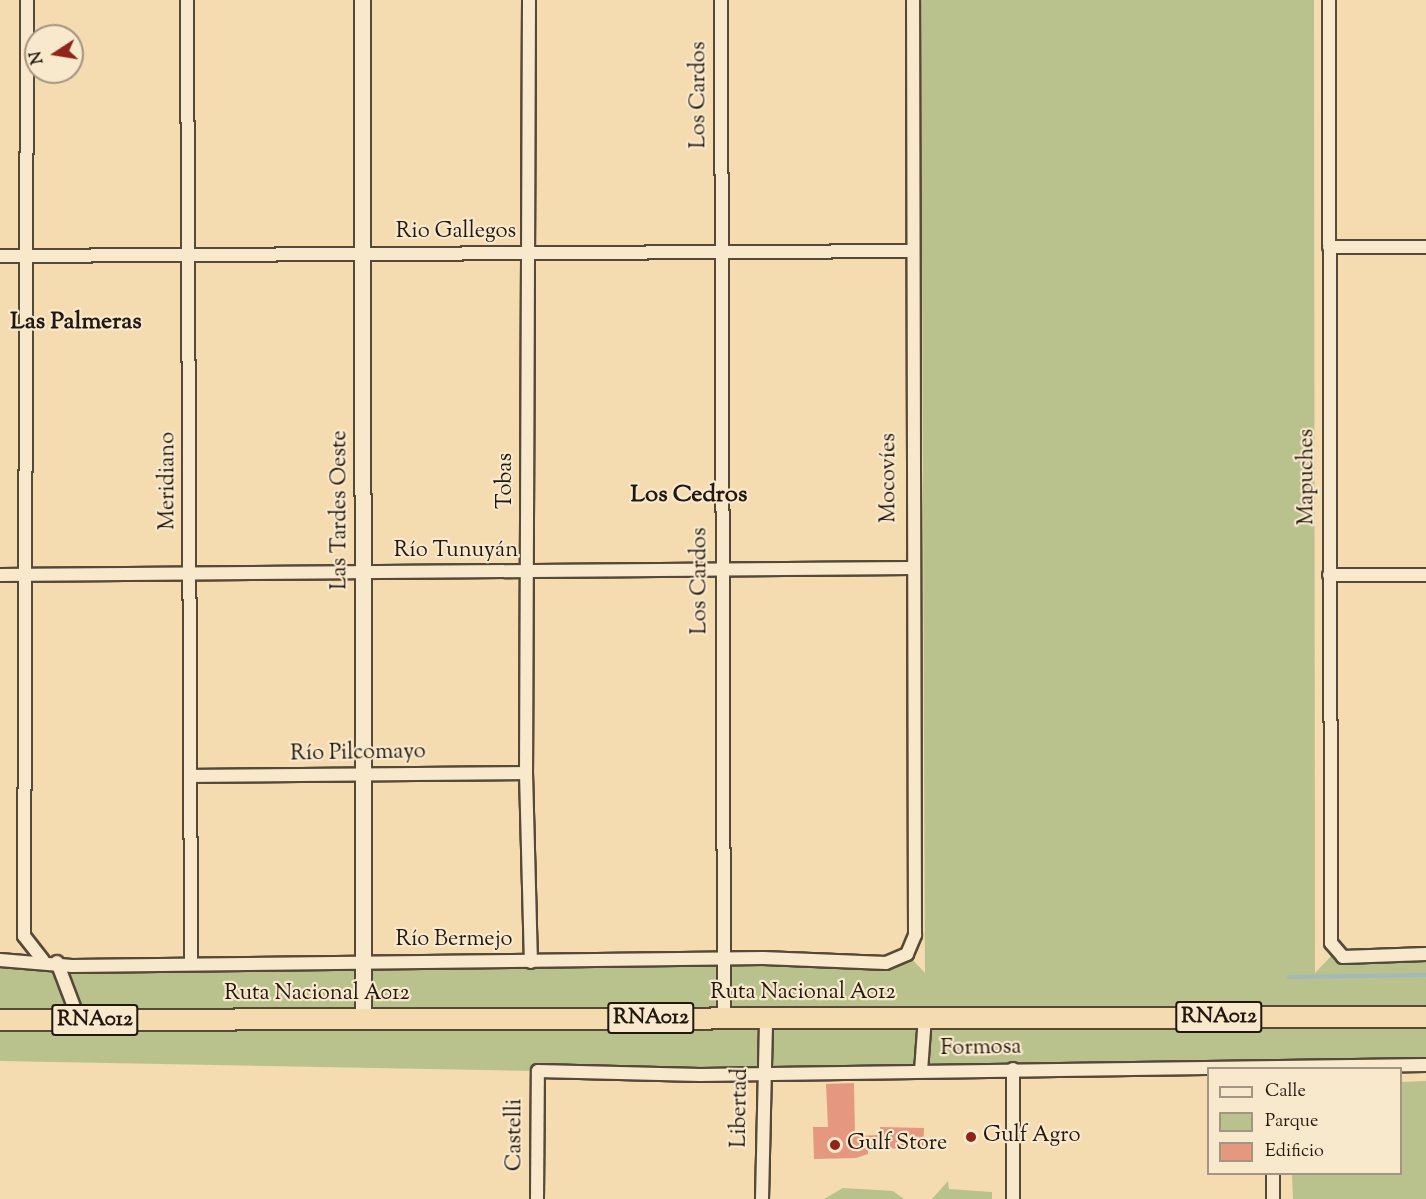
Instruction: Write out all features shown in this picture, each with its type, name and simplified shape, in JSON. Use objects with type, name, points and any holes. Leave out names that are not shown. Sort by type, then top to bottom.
[{"type":"highway","name":"Ruta Nacional A012","points":[[0,1020],[1426,1017]]},
{"type":"street","points":[[27,0],[29,575],[24,936],[43,960]]},
{"type":"street","name":"Meridiano","points":[[187,0],[190,255],[191,962]]},
{"type":"street","name":"Las Tardes Oeste","points":[[362,0],[363,1019]]},
{"type":"street","name":"Tobas","points":[[529,0],[526,773],[531,962]]},
{"type":"street","name":"Los Cardos","points":[[721,0],[724,1018]]},
{"type":"street","name":"Mocovíes","points":[[907,954],[915,935],[911,568],[913,0]]},
{"type":"street","name":"Mapuches","points":[[1329,0],[1330,932],[1335,952],[1343,957],[1426,954]]},
{"type":"street","points":[[1329,248],[1426,247]]},
{"type":"street","name":"Rio Gallegos","points":[[0,256],[722,254],[912,251]]},
{"type":"street","name":"Río Tunuyán","points":[[0,575],[722,572],[911,568]]},
{"type":"street","points":[[1329,575],[1426,575]]},
{"type":"street","name":"Río Pilcomayo","points":[[191,776],[526,773]]},
{"type":"street","name":"Río Bermejo","points":[[0,960],[531,962],[723,959],[886,963],[907,954]]},
{"type":"street","points":[[57,962],[79,1020]]},
{"type":"street","points":[[921,1071],[925,1017]]},
{"type":"street","name":"Libertad","points":[[762,1199],[761,1072],[766,1018]]},
{"type":"street","name":"Formosa","points":[[1324,1067],[1426,1065]]},
{"type":"street","name":"Formosa","points":[[538,1071],[761,1072],[1207,1068]]},
{"type":"street","points":[[1012,1069],[1012,1199]]},
{"type":"street","name":"Castelli","points":[[537,1199],[538,1071]]},
{"type":"street","points":[[1273,1175],[1273,1199]]},
{"type":"green space","points":[[921,0],[1314,0],[1315,973],[1335,952],[1426,954],[1426,1065],[538,1071],[0,1061],[0,960],[886,963],[907,954],[925,973]]},
{"type":"green space","points":[[1426,1081],[1426,1199],[1293,1199],[1292,1175],[1402,1175],[1402,1082]]},
{"type":"green space","points":[[948,1181],[949,1189],[992,1192],[992,1199],[932,1199]]},
{"type":"green space","points":[[843,1188],[893,1191],[904,1199],[824,1199]]},
{"type":"building","points":[[854,1083],[855,1136],[880,1135],[880,1127],[924,1128],[923,1149],[868,1148],[868,1154],[856,1158],[814,1159],[813,1127],[828,1127],[826,1084]]},
{"type":"waterway","points":[[1289,977],[1426,975]]},
{"type":"place","name":"Gulf Agro","points":[[971,1137]]},
{"type":"place","name":"Gulf Store","points":[[835,1145]]},
{"type":"district","name":"Las Palmeras","points":[[76,323]]},
{"type":"district","name":"Los Cedros","points":[[689,496]]}]
